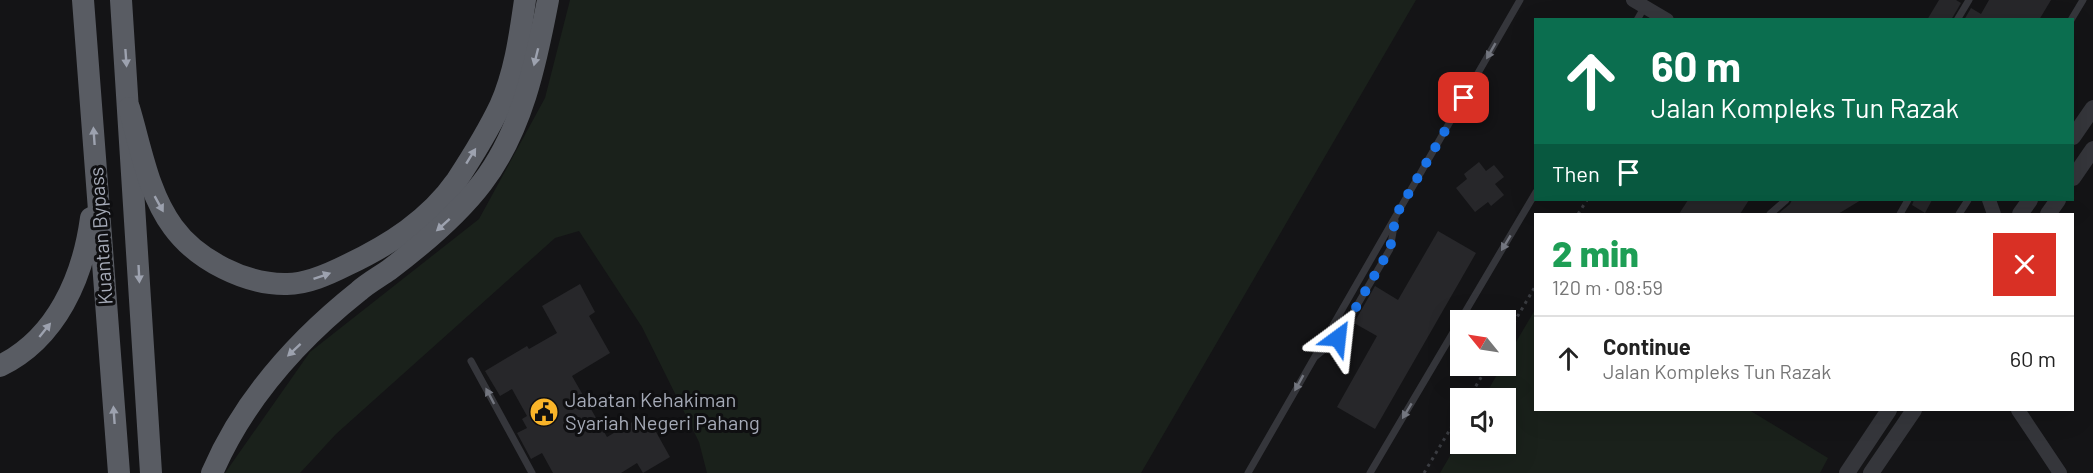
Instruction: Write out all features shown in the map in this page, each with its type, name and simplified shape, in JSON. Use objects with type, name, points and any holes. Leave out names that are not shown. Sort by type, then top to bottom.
[{"type":"highway","name":"Kuantan Bypass","points":[[83,0],[119,473]]},
{"type":"highway","name":"Kuantan Bypass","points":[[122,0],[151,473]]},
{"type":"highway","points":[[129,108],[155,196],[173,228],[195,250],[221,267],[252,279],[286,284],[306,281],[332,272],[396,239],[437,204],[456,181],[500,105],[517,50],[525,0]]},
{"type":"highway","points":[[212,473],[224,444],[242,414],[286,357],[360,290],[422,243],[453,215],[483,182],[506,143],[526,94],[548,0]]},
{"type":"highway","points":[[0,366],[34,344],[49,327],[72,290],[88,243],[93,205],[98,192]]},
{"type":"street","points":[[1639,3],[1664,18]]},
{"type":"street","points":[[2074,136],[2093,108]]},
{"type":"street","points":[[2074,177],[2093,149]]},
{"type":"street","points":[[1847,473],[1888,411]]},
{"type":"street","points":[[1862,450],[1875,466],[1913,411]]},
{"type":"street","points":[[2019,411],[2060,473]]},
{"type":"lane","points":[[1248,473],[1520,0]]},
{"type":"lane","points":[[1958,18],[1969,0]]},
{"type":"lane","points":[[2072,18],[2083,0]]},
{"type":"lane","points":[[1637,18],[1639,3]]},
{"type":"lane","points":[[1370,473],[1534,195]]},
{"type":"lane","points":[[1771,213],[1785,201]]},
{"type":"lane","points":[[1312,360],[1338,338],[1390,249],[1396,215]]},
{"type":"lane","points":[[471,361],[532,473]]},
{"type":"path","points":[[1516,319],[1534,288]]},
{"type":"path","points":[[1424,473],[1450,429]]},
{"type":"shaded area","points":[[570,0],[1416,0],[1141,473],[707,473],[699,442],[642,327],[579,231],[555,238],[336,434],[300,473],[225,473],[310,352],[479,219],[545,98]]},
{"type":"shaded area","points":[[1534,311],[1534,411],[1751,411],[1828,458],[1820,473],[1440,473],[1451,454],[1516,454],[1516,388],[1489,388],[1496,376],[1516,376],[1516,342]]},
{"type":"building","points":[[1939,0],[1956,0],[1961,3],[1952,18],[1928,18]]},
{"type":"building","points":[[1989,0],[2051,0],[2040,18],[1965,18],[1971,8],[1981,14]]},
{"type":"building","points":[[1479,162],[1486,171],[1494,165],[1504,177],[1495,184],[1504,195],[1491,206],[1488,202],[1475,212],[1456,188],[1467,179],[1464,174]]},
{"type":"building","points":[[1687,201],[1748,201],[1741,213],[1680,213]]},
{"type":"building","points":[[1792,201],[1859,201],[1840,213],[1779,213]]},
{"type":"building","points":[[1914,201],[1931,201],[1925,213],[1912,205]]},
{"type":"building","points":[[1438,231],[1476,253],[1375,429],[1337,407],[1377,336],[1354,323],[1375,286],[1398,300]]},
{"type":"building","points":[[580,284],[595,312],[589,316],[610,353],[572,376],[607,437],[646,414],[670,457],[643,473],[637,463],[621,473],[553,473],[542,453],[531,459],[517,433],[527,428],[522,419],[527,416],[512,389],[500,396],[485,371],[527,346],[529,349],[557,333],[542,306]]},
{"type":"place","name":"Jabatan Kehakiman Syariah Negeri Pahang","points":[[544,412]]},
{"type":"route","points":[[1338,338],[1390,249],[1396,215],[1464,98]]}]
